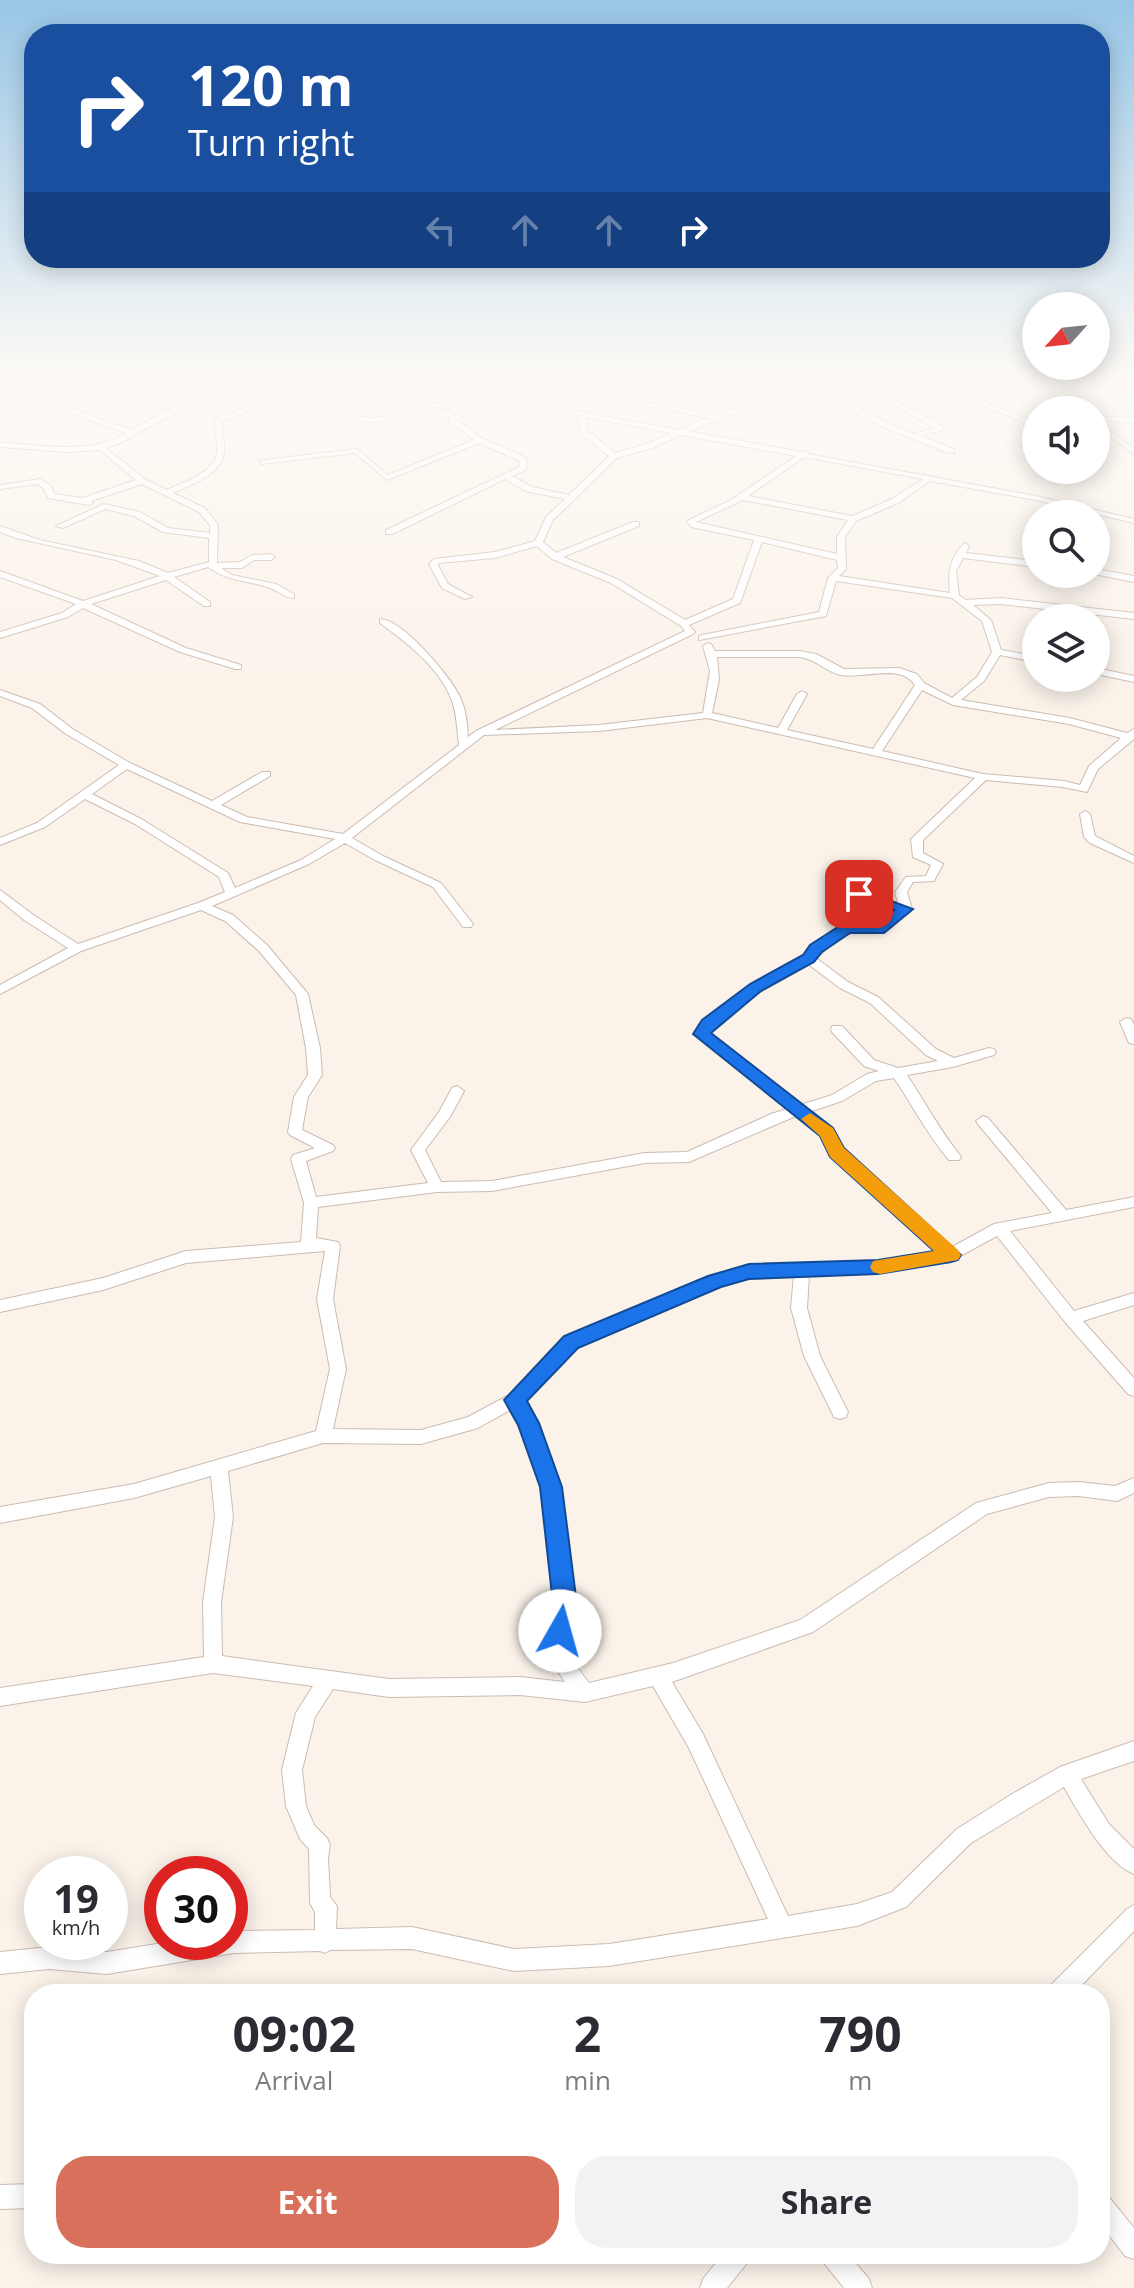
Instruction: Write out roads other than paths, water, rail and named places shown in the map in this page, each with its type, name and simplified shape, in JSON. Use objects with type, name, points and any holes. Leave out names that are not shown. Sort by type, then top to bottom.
[{"type":"street","points":[[0,487],[35,482]]},
{"type":"street","points":[[41,482],[51,496],[137,514],[166,530],[213,536]]},
{"type":"street","points":[[84,501],[140,482]]},
{"type":"street","points":[[144,482],[202,510],[214,525],[213,566]]},
{"type":"street","points":[[167,493],[189,482]]},
{"type":"street","points":[[389,532],[432,514],[464,493],[492,482]]},
{"type":"street","points":[[515,482],[528,490],[572,498]]},
{"type":"street","points":[[539,543],[549,519],[588,482]]},
{"type":"street","points":[[764,482],[742,497],[691,521],[694,525],[842,558]]},
{"type":"street","points":[[702,638],[823,614],[832,578],[842,569],[841,537],[853,519],[895,501],[924,482]]},
{"type":"street","points":[[938,482],[1036,498],[1134,521]]},
{"type":"street","points":[[742,497],[853,519]]},
{"type":"street","points":[[60,526],[101,506]]},
{"type":"street","points":[[555,557],[636,524]]},
{"type":"street","points":[[0,529],[29,542],[86,550],[158,571],[207,604]]},
{"type":"street","points":[[0,990],[77,948],[202,906],[305,862],[345,838],[480,733],[737,601],[758,540]]},
{"type":"street","points":[[539,543],[555,557],[614,581],[702,638],[713,654],[714,684],[707,715]]},
{"type":"street","points":[[468,597],[445,586],[433,564],[495,555],[539,543]]},
{"type":"street","points":[[955,596],[952,571],[963,550],[1022,561]]},
{"type":"street","points":[[2,633],[65,615],[83,604],[164,576],[213,566],[242,565],[252,558],[271,557]]},
{"type":"street","points":[[213,566],[229,577],[273,586],[291,596]]},
{"type":"street","points":[[0,574],[83,604],[183,650],[238,667]]},
{"type":"street","points":[[1110,575],[1134,579]]},
{"type":"street","points":[[832,578],[955,596],[986,620],[997,652],[981,679],[953,702]]},
{"type":"street","points":[[965,603],[1001,601],[1134,616]]},
{"type":"street","points":[[383,621],[405,636],[454,692],[461,714],[464,746]]},
{"type":"street","points":[[997,652],[1022,656]]},
{"type":"street","points":[[713,654],[813,656],[842,672],[899,671],[914,676],[920,685],[953,702],[1132,734]]},
{"type":"street","points":[[1110,674],[1134,679]]},
{"type":"street","points":[[876,753],[920,685]]},
{"type":"street","points":[[0,693],[36,706],[70,732],[126,765],[244,820],[345,838],[437,885],[467,924]]},
{"type":"street","points":[[781,732],[802,694]]},
{"type":"street","points":[[480,733],[599,728],[707,715],[983,777],[1064,784],[1083,790],[1093,768],[1132,734]]},
{"type":"street","points":[[0,842],[41,825],[126,765]]},
{"type":"street","points":[[212,806],[266,774]]},
{"type":"street","points":[[906,909],[901,892],[910,879],[930,879],[937,864],[917,855],[917,839],[983,777]]},
{"type":"street","points":[[84,794],[128,816],[224,875],[232,894]]},
{"type":"street","points":[[1085,814],[1090,837],[1094,841],[1134,860]]},
{"type":"street","points":[[835,880],[859,894],[906,909]]},
{"type":"street","points":[[0,894],[28,917],[77,948]]},
{"type":"street","points":[[202,906],[229,918],[263,948],[302,994],[315,1075],[301,1097],[295,1132],[328,1148],[298,1159],[311,1203],[307,1223],[308,1243],[333,1246]]},
{"type":"street","points":[[906,909],[879,930],[847,928],[816,948],[808,958],[755,988],[708,1024],[702,1034],[827,1133],[837,1152],[951,1255]]},
{"type":"street","points":[[808,958],[844,985],[874,1000],[931,1052],[953,1063]]},
{"type":"street","points":[[1126,1022],[1134,1040]]},
{"type":"street","points":[[837,1029],[869,1063],[898,1073],[924,1111],[934,1133],[954,1157]]},
{"type":"street","points":[[311,1203],[437,1187],[492,1186],[645,1158],[689,1157],[776,1117],[837,1098],[872,1077],[953,1063],[989,1052]]},
{"type":"street","points":[[437,1187],[418,1150],[445,1114],[457,1091]]},
{"type":"street","points":[[983,1121],[1062,1215]]},
{"type":"street","points":[[0,1515],[134,1491],[323,1436],[421,1437],[472,1423],[515,1400],[571,1342],[715,1281],[749,1271],[878,1267],[951,1255],[999,1228],[1062,1215],[1085,1214],[1134,1202]]},
{"type":"street","points":[[999,1228],[1071,1318],[1134,1389]]},
{"type":"street","points":[[0,1306],[103,1284],[186,1257],[281,1247],[333,1246]]},
{"type":"street","points":[[323,1436],[338,1369],[325,1299],[333,1246]]},
{"type":"street","points":[[802,1270],[799,1308],[812,1356],[840,1412]]},
{"type":"street","points":[[1071,1318],[1134,1299]]},
{"type":"street","points":[[515,1400],[543,1460],[560,1541],[566,1613],[553,1650],[585,1693]]},
{"type":"street","points":[[213,1664],[212,1602],[224,1517],[219,1465]]},
{"type":"street","points":[[0,1697],[213,1664],[389,1688],[520,1686],[585,1693],[673,1672],[806,1626],[982,1508],[1049,1490],[1079,1489],[1117,1494],[1134,1485]]},
{"type":"street","points":[[673,1672],[660,1679],[696,1741],[782,1926]]},
{"type":"street","points":[[325,1942],[326,1906],[320,1903],[318,1873],[320,1845],[307,1832],[296,1806],[292,1770],[306,1713],[329,1679]]},
{"type":"street","points":[[0,1963],[49,1958],[107,1963],[234,1942],[412,1938],[514,1960],[609,1955],[857,1915],[899,1900],[964,1836],[1067,1774],[1134,1751]]},
{"type":"street","points":[[1067,1774],[1102,1831],[1134,1864]]},
{"type":"street","points":[[1068,1984],[1134,1916]]},
{"type":"street","points":[[0,2197],[24,2196]]},
{"type":"street","points":[[1110,2217],[1134,2247]]},
{"type":"street","points":[[712,2288],[730,2264]]},
{"type":"street","points":[[841,2264],[860,2288]]}]
